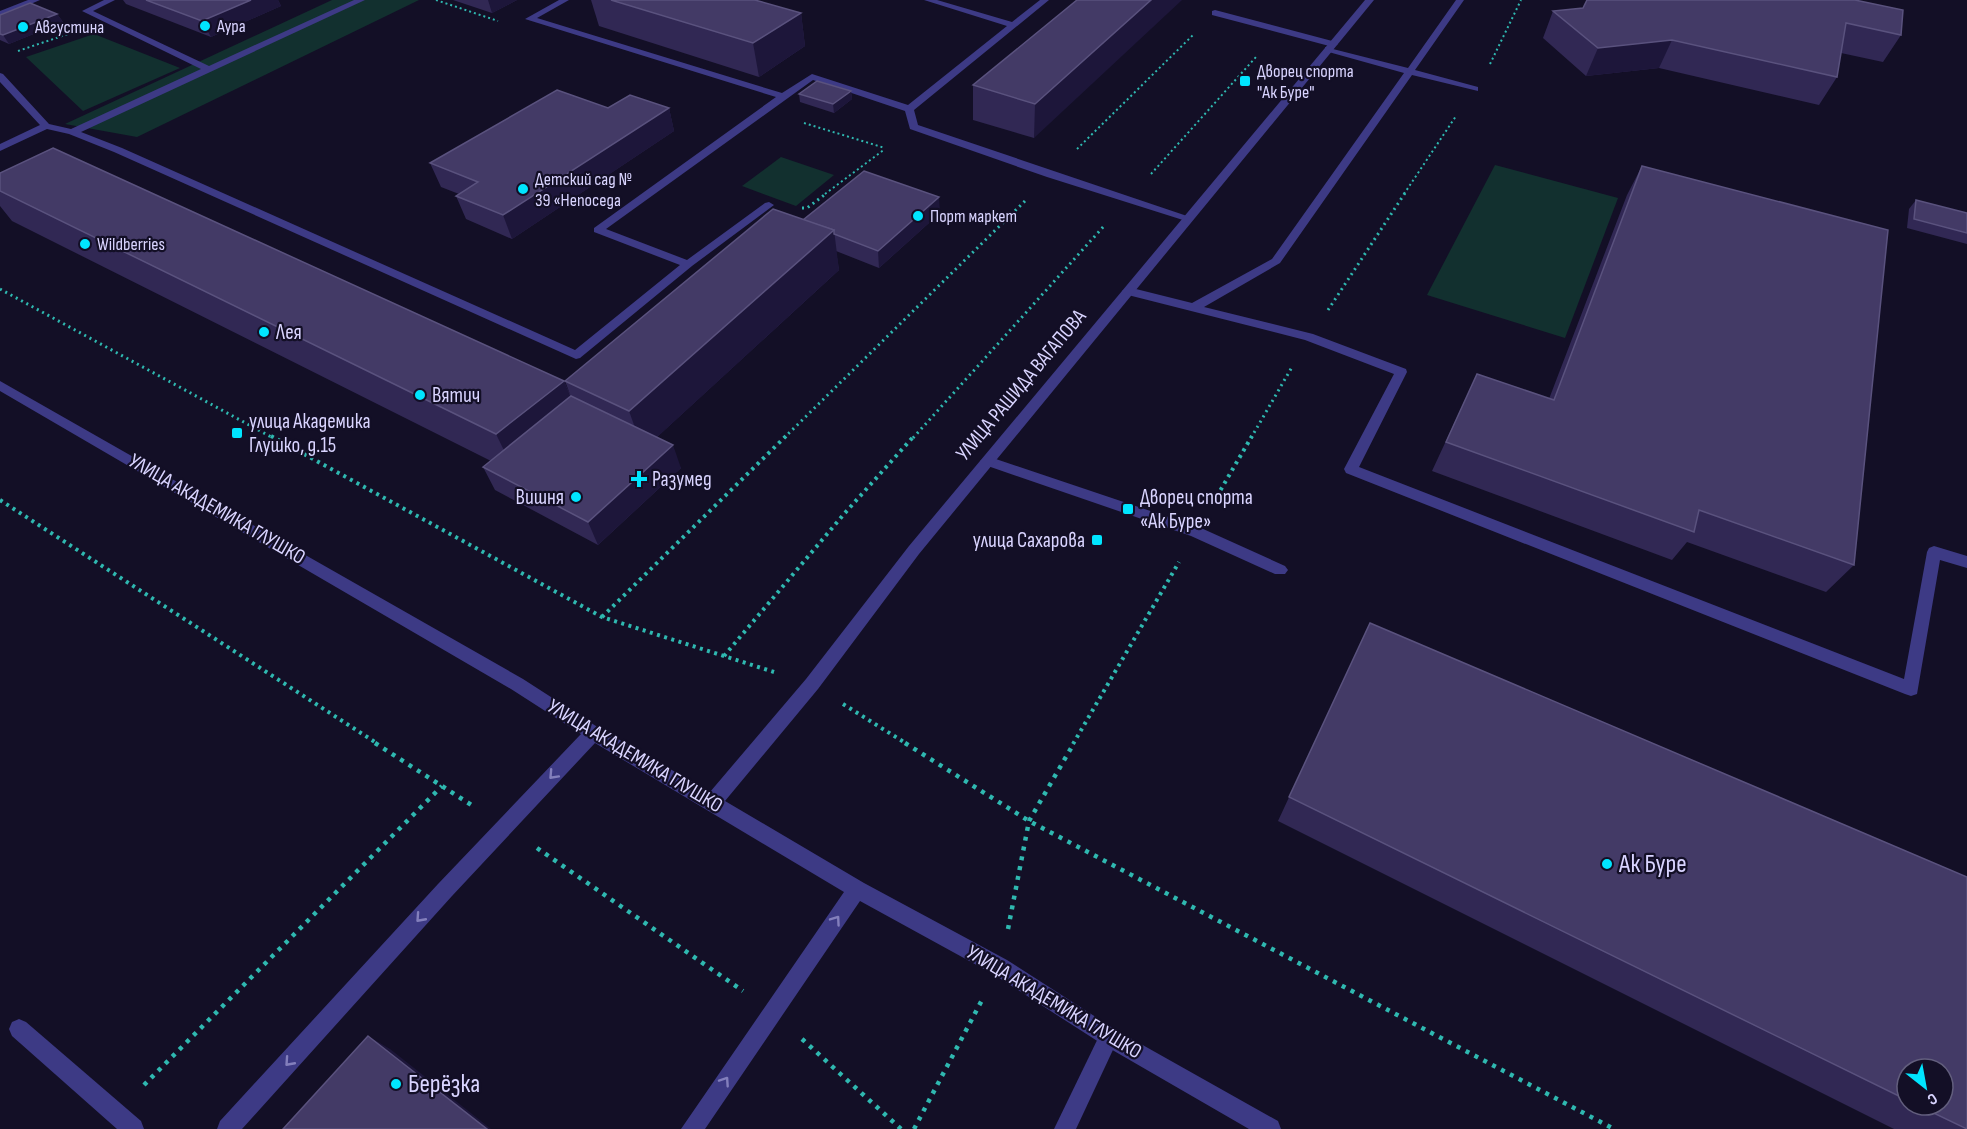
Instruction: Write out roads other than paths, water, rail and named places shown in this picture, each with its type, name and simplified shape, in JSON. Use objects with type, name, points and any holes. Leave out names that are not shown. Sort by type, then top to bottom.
[{"type":"street","points":[[0,14],[36,0]]},
{"type":"street","points":[[111,0],[86,11],[210,70]]},
{"type":"street","points":[[72,132],[361,0]]},
{"type":"street","points":[[565,0],[528,19],[783,96]]},
{"type":"street","points":[[928,0],[1013,25]]},
{"type":"street","points":[[909,109],[1045,0]]},
{"type":"street","name":"УЛИЦА РАШИДА ВАГАПОВА","points":[[712,803],[812,684],[914,550],[1370,0]]},
{"type":"street","points":[[1193,308],[1276,261],[1460,0]]},
{"type":"street","points":[[1215,13],[1280,30],[1408,71],[1475,89]]},
{"type":"street","points":[[0,76],[46,126],[72,132],[118,150],[576,355],[688,264],[768,205]]},
{"type":"street","points":[[688,264],[598,230],[812,77],[909,109]]},
{"type":"street","points":[[909,109],[914,127],[1051,175],[1187,218]]},
{"type":"street","points":[[0,148],[46,126]]},
{"type":"street","points":[[1128,291],[1309,338],[1401,372],[1351,469],[1911,689],[1934,552],[1967,562]]},
{"type":"street","name":"УЛИЦА АКАДЕМИКА ГЛУШКО","points":[[0,386],[194,495],[517,684],[593,733],[857,889],[1000,967],[1109,1037],[1270,1129]]},
{"type":"street","points":[[987,461],[1196,532],[1280,570]]},
{"type":"street","points":[[228,1129],[593,733]]},
{"type":"street","points":[[692,1129],[857,889]]},
{"type":"street","points":[[20,1029],[133,1129]]},
{"type":"street","points":[[1065,1129],[1109,1037]]},
{"type":"place","name":"Аура","points":[[205,26]]},
{"type":"place","name":"Августина","points":[[23,27]]},
{"type":"place","name":"Дворец спорта \"Ак Буре\"","points":[[1245,81]]},
{"type":"place","name":"Детский сад № 39 «Непоседа","points":[[523,189]]},
{"type":"place","name":"Порт маркет","points":[[918,216]]},
{"type":"place","name":"Wildberries","points":[[85,244]]},
{"type":"place","name":"Лея","points":[[264,332]]},
{"type":"place","name":"Вятич","points":[[420,395]]},
{"type":"place","name":"улица Академика Глушко, д.15","points":[[237,433]]},
{"type":"place","name":"Разумед","points":[[639,479]]},
{"type":"place","name":"Вишня","points":[[576,497]]},
{"type":"place","name":"Дворец спорта «Ак Буре»","points":[[1128,509]]},
{"type":"place","name":"улица Сахарова","points":[[1097,540]]},
{"type":"place","name":"Ак Буре","points":[[1607,864]]},
{"type":"place","name":"Берёзка","points":[[396,1084]]}]
